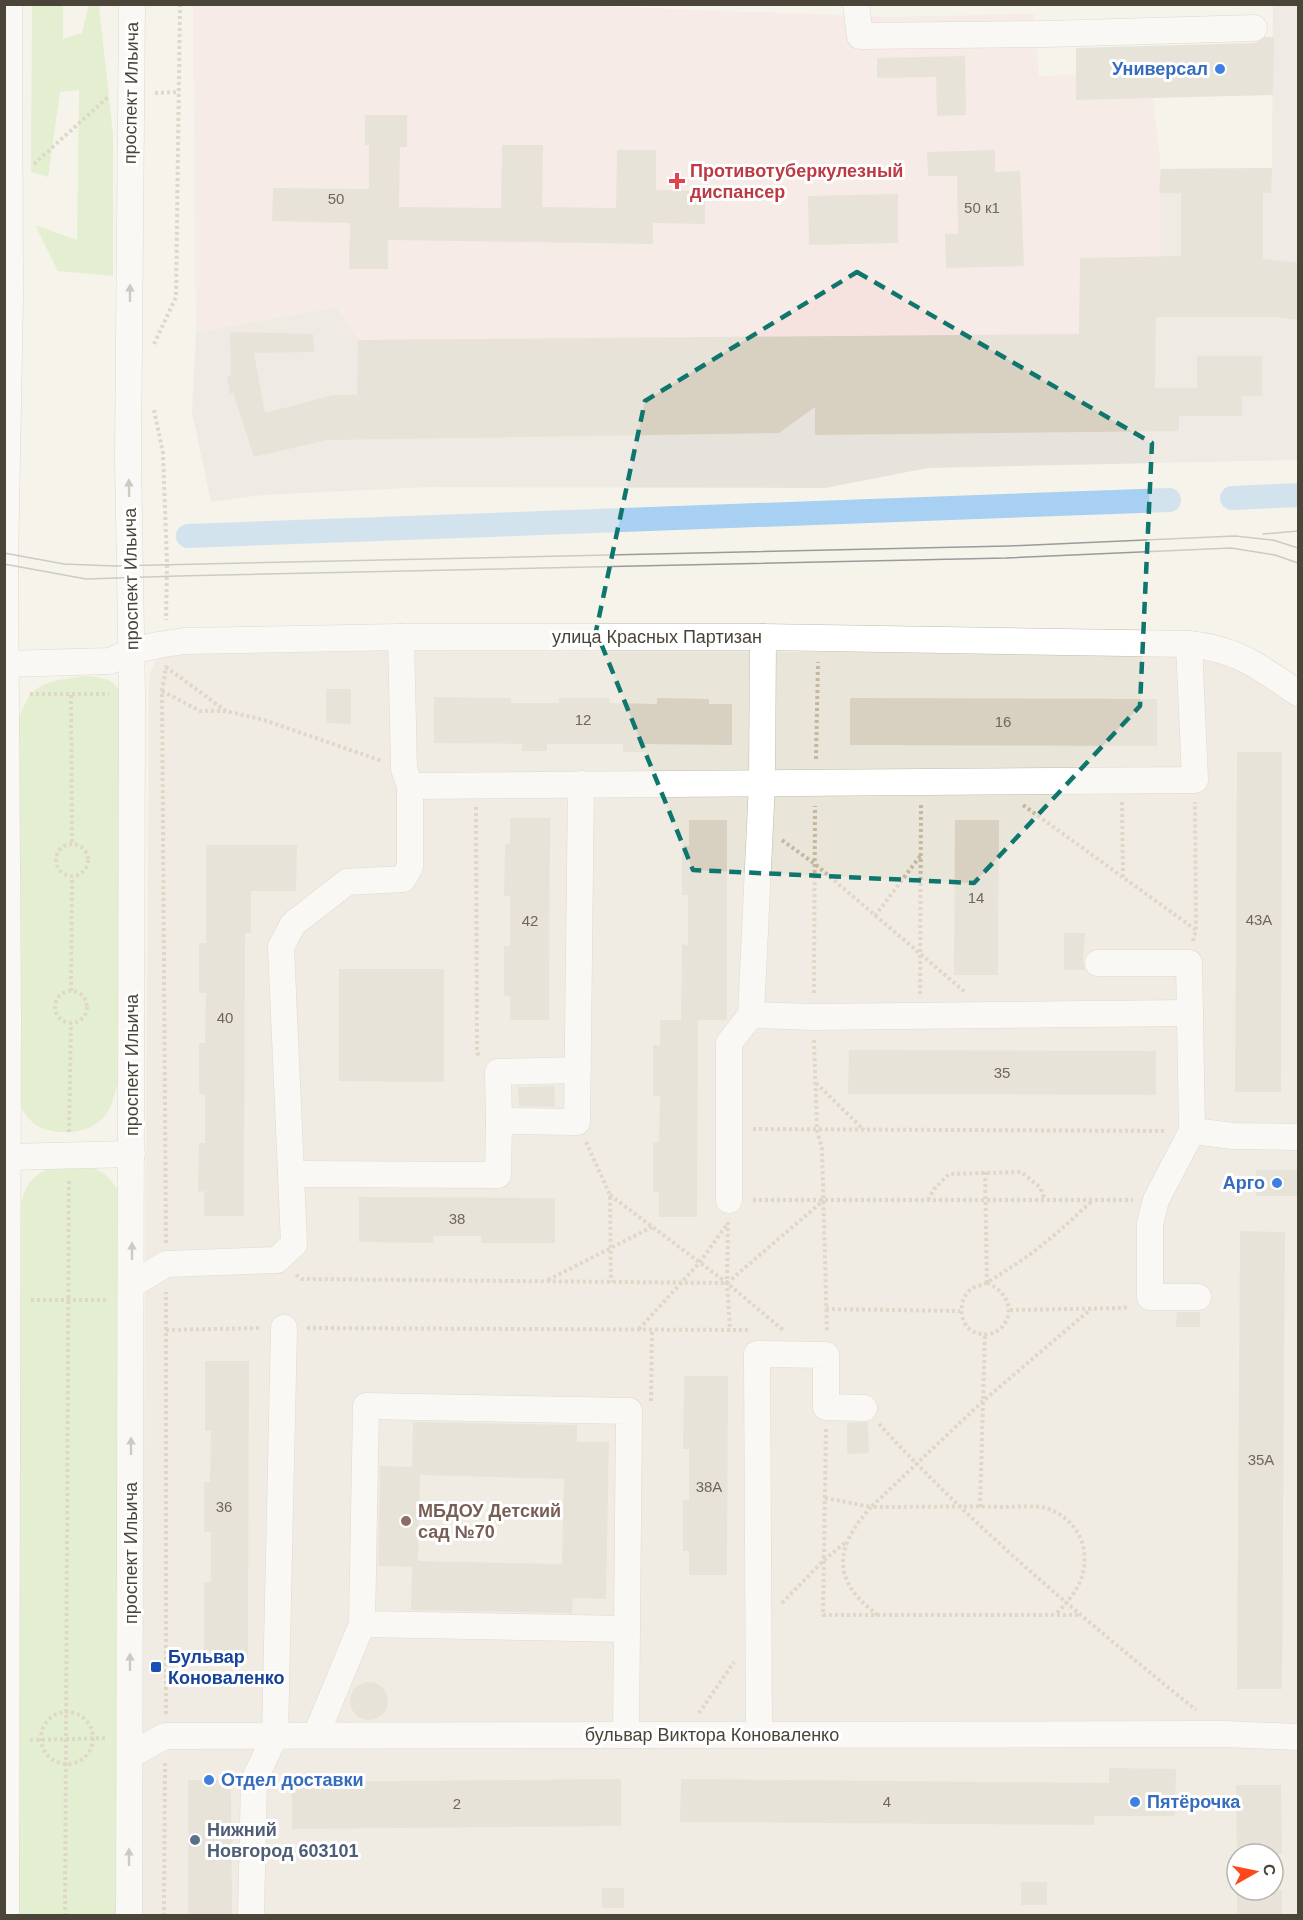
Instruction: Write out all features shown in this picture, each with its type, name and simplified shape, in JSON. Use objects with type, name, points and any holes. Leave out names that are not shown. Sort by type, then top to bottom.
[{"type":"street","points":[[6,1916],[5,542],[9,4]]},
{"type":"street","name":"проспект Ильича","points":[[129,1916],[132,651],[128,457],[132,4]]},
{"type":"street","points":[[856,4],[860,36],[1254,28]]},
{"type":"street","points":[[131,1285],[166,1264],[277,1260],[294,1244],[281,947],[293,924],[347,882],[403,879],[410,867],[401,637]]},
{"type":"street","name":"улица Красных Партизан","points":[[5,664],[110,661],[132,651],[184,641],[401,637],[763,637],[1189,644],[1208,646],[1243,657],[1299,693]]},
{"type":"street","points":[[729,1211],[729,1043],[751,1016],[762,783],[763,637]]},
{"type":"street","points":[[407,778],[476,785],[1195,780],[1189,644]]},
{"type":"street","points":[[499,1121],[577,1122],[581,784]]},
{"type":"street","points":[[1098,963],[1190,963],[1192,1131],[1156,1200],[1150,1223],[1150,1297],[1198,1297]]},
{"type":"street","points":[[751,1016],[1191,1013]]},
{"type":"street","points":[[291,1174],[498,1175],[498,1072],[578,1070]]},
{"type":"street","points":[[1192,1131],[1234,1136],[1299,1137]]},
{"type":"street","name":"проспект Ильича","points":[[7,1156],[132,1154]]},
{"type":"street","points":[[251,1916],[254,1780],[275,1736],[284,1328]]},
{"type":"street","points":[[759,1735],[757,1354],[826,1355],[826,1407],[864,1408]]},
{"type":"street","points":[[316,1736],[362,1624],[366,1406],[629,1411],[626,1735]]},
{"type":"street","points":[[362,1624],[627,1629]]},
{"type":"street","name":"бульвар Виктора Коноваленко","points":[[130,1755],[165,1736],[1225,1734],[1299,1737]]},
{"type":"path","points":[[149,354],[176,297],[180,4]]},
{"type":"path","points":[[149,93],[178,92]]},
{"type":"path","points":[[28,170],[111,94]]},
{"type":"path","points":[[152,400],[163,453],[167,564],[166,624]]},
{"type":"path","points":[[166,667],[226,711]]},
{"type":"path","points":[[154,692],[162,691],[200,711],[226,711],[264,720],[407,778]]},
{"type":"path","points":[[29,694],[113,694]]},
{"type":"path","points":[[71,695],[72,844]]},
{"type":"path","points":[[1122,780],[1123,878]]},
{"type":"path","points":[[1190,963],[1196,930],[1195,780]]},
{"type":"path","points":[[920,1016],[921,782]]},
{"type":"path","points":[[991,782],[1196,930]]},
{"type":"path","points":[[476,785],[477,1053],[498,1072]]},
{"type":"path","points":[[760,823],[815,864],[920,955],[994,1015]]},
{"type":"path","points":[[72,844],[81,846],[85,850],[88,862],[85,871],[72,877],[62,873],[56,859],[62,848],[72,844]]},
{"type":"path","points":[[874,916],[921,855]]},
{"type":"path","points":[[71,991],[72,877]]},
{"type":"path","points":[[71,991],[83,996],[87,1006],[83,1017],[70,1023],[57,1016],[55,1005],[62,993],[71,991]]},
{"type":"path","points":[[69,1132],[70,1023]]},
{"type":"path","points":[[815,1083],[864,1130]]},
{"type":"path","points":[[577,1122],[610,1195],[611,1282]]},
{"type":"path","points":[[728,1128],[1192,1131]]},
{"type":"path","points":[[928,1200],[934,1189],[949,1174],[985,1172],[1022,1172],[1040,1187],[1045,1200]]},
{"type":"path","points":[[985,1172],[987,1283]]},
{"type":"path","points":[[65,1916],[69,1176]]},
{"type":"path","points":[[610,1195],[727,1283],[783,1330]]},
{"type":"path","points":[[729,1211],[824,1200],[1156,1200]]},
{"type":"path","points":[[277,1260],[302,1279],[727,1283],[824,1200]]},
{"type":"path","points":[[987,1283],[998,1288],[1005,1296],[1010,1310],[1005,1324],[998,1330],[985,1335],[965,1326],[960,1311],[971,1289],[987,1283],[1044,1245],[1093,1200]]},
{"type":"path","points":[[639,1329],[700,1262],[729,1211]]},
{"type":"path","points":[[729,1211],[727,1283],[730,1330]]},
{"type":"path","points":[[546,1281],[652,1227]]},
{"type":"path","points":[[1010,1310],[1124,1308],[1150,1297]]},
{"type":"path","points":[[28,1300],[111,1300]]},
{"type":"path","points":[[879,1615],[861,1602],[850,1588],[843,1572],[846,1542],[855,1524],[983,1401],[1091,1309]]},
{"type":"path","points":[[826,1310],[960,1311]]},
{"type":"path","points":[[166,1330],[284,1328],[751,1330]]},
{"type":"path","points":[[772,1330],[794,1330]]},
{"type":"path","points":[[816,1330],[827,1330]]},
{"type":"path","points":[[981,1507],[985,1335]]},
{"type":"path","points":[[826,1407],[823,1615],[1080,1615]]},
{"type":"path","points":[[864,1408],[958,1507],[1080,1615],[1225,1734]]},
{"type":"path","points":[[825,1498],[871,1508],[1046,1508],[1068,1520],[1083,1543],[1085,1558],[1082,1577],[1074,1595],[1054,1615]]},
{"type":"path","points":[[67,1711],[83,1717],[91,1728],[93,1739],[84,1757],[66,1764],[50,1757],[42,1748],[40,1740],[45,1722],[51,1716],[67,1711]]},
{"type":"path","points":[[29,1740],[111,1738]]},
{"type":"highlighted area","points":[[857,272],[1152,443],[1140,706],[974,883],[693,870],[596,631],[645,401]]},
{"type":"shaded area","name":"Противотуберкулезный диспансер","points":[[543,4],[886,17],[1034,14],[1039,76],[1150,72],[1161,169],[1160,257],[1080,258],[1079,334],[358,340],[336,307],[196,332],[193,5]]},
{"type":"shaded area","points":[[1273,5],[1298,5],[1298,460],[928,468],[825,488],[428,487],[262,495],[211,502],[192,412],[196,332],[336,307],[1079,333],[1080,258],[1159,193],[1161,169],[1272,168]]},
{"type":"shaded area","points":[[183,651],[1147,652],[1202,656],[1253,674],[1298,707],[1298,1915],[141,1916],[149,675],[155,662],[164,655]]},
{"type":"green space","points":[[32,5],[63,5],[63,39],[82,33],[89,5],[99,5],[113,135],[113,276],[58,271],[35,225],[77,240],[79,90],[60,92],[48,177],[31,172]]},
{"type":"green space","points":[[86,676],[109,680],[117,686],[124,697],[118,1081],[110,1108],[99,1122],[82,1130],[63,1132],[44,1129],[32,1122],[15,1095],[18,723],[28,698],[42,686],[51,682]]},
{"type":"green space","points":[[56,1165],[94,1168],[107,1177],[121,1194],[120,1915],[16,1916],[19,1210],[30,1182],[40,1173]]},
{"type":"building","points":[[1265,37],[1274,37],[1273,95],[1076,100],[1076,48],[1254,43]]},
{"type":"building","points":[[965,56],[966,115],[937,116],[936,77],[877,78],[877,58]]},
{"type":"building","points":[[365,115],[407,115],[407,147],[400,147],[399,207],[501,208],[502,145],[543,145],[542,207],[616,208],[617,150],[656,150],[656,190],[705,191],[705,224],[653,223],[653,244],[388,240],[388,269],[349,269],[350,223],[272,221],[273,188],[369,189],[369,145],[365,145]]},
{"type":"building","points":[[995,150],[995,172],[1020,171],[1024,266],[946,268],[945,234],[958,234],[957,176],[928,176],[927,152]]},
{"type":"building","points":[[1272,168],[1271,193],[1263,193],[1263,259],[1299,263],[1299,320],[1277,317],[1156,317],[1155,388],[1197,388],[1197,356],[1262,356],[1262,396],[1242,396],[1242,416],[1179,416],[1179,431],[815,435],[815,407],[779,433],[327,440],[254,457],[233,393],[230,394],[227,376],[231,375],[230,332],[313,334],[314,352],[254,353],[265,413],[333,395],[357,395],[358,340],[1079,334],[1080,258],[1181,256],[1181,193],[1159,193],[1161,169]]},
{"type":"building","points":[[898,194],[898,243],[809,245],[808,196]]},
{"type":"building","points":[[326,689],[351,689],[351,724],[326,723]]},
{"type":"building","points":[[434,697],[511,698],[511,703],[559,703],[559,698],[609,698],[610,703],[657,704],[657,698],[709,699],[709,704],[732,704],[732,745],[644,744],[644,752],[623,752],[623,744],[547,744],[547,751],[522,751],[522,744],[434,743]]},
{"type":"building","points":[[850,698],[1157,699],[1157,746],[850,745]]},
{"type":"building","points":[[1237,752],[1282,752],[1281,1092],[1235,1092]]},
{"type":"building","points":[[510,818],[550,818],[549,1020],[510,1020],[510,996],[504,996],[504,946],[510,946],[510,896],[504,896],[505,844],[510,844]]},
{"type":"building","points":[[689,820],[727,820],[727,1020],[698,1020],[697,1217],[659,1217],[659,1192],[653,1192],[653,1142],[659,1142],[660,1096],[653,1096],[653,1045],[660,1045],[660,1020],[681,1020],[682,944],[688,945],[688,895],[682,895],[682,846],[689,846]]},
{"type":"building","points":[[955,820],[999,820],[998,975],[954,975]]},
{"type":"building","points":[[206,845],[297,845],[296,891],[251,891],[251,933],[245,933],[244,1216],[204,1216],[204,1191],[198,1192],[199,1143],[205,1143],[205,1094],[199,1094],[199,1043],[205,1043],[206,993],[199,993],[199,943],[206,943]]},
{"type":"building","points":[[1064,933],[1085,933],[1083,962],[1085,970],[1064,970]]},
{"type":"building","points":[[339,969],[444,969],[444,1082],[339,1081]]},
{"type":"building","points":[[849,1050],[1156,1051],[1156,1095],[848,1094]]},
{"type":"building","points":[[554,1086],[555,1107],[519,1106],[518,1087]]},
{"type":"building","name":"Арго","points":[[1256,1170],[1299,1170],[1299,1196],[1256,1196]]},
{"type":"building","points":[[359,1197],[555,1198],[555,1243],[481,1243],[481,1236],[433,1236],[433,1243],[359,1242]]},
{"type":"building","points":[[1240,1231],[1285,1232],[1282,1689],[1237,1689]]},
{"type":"building","points":[[1177,1312],[1200,1312],[1200,1327],[1176,1327]]},
{"type":"building","points":[[205,1361],[249,1361],[248,1658],[204,1658],[204,1582],[211,1582],[211,1532],[204,1532],[204,1482],[210,1482],[211,1431],[205,1431]]},
{"type":"building","points":[[684,1376],[728,1376],[727,1575],[689,1575],[689,1551],[683,1551],[683,1500],[689,1500],[689,1449],[683,1449]]},
{"type":"building","name":"МБДОУ Детский сад №70","points":[[413,1422],[577,1425],[577,1442],[609,1442],[606,1599],[573,1598],[572,1613],[411,1610],[412,1567],[378,1566],[380,1466],[412,1467]],"holes":[[[420,1475],[564,1479],[562,1564],[418,1561]]]},
{"type":"building","points":[[868,1422],[869,1453],[847,1454],[847,1423]]},
{"type":"building","points":[[369,1682],[382,1688],[388,1701],[382,1714],[369,1720],[356,1714],[350,1701],[356,1688]]},
{"type":"building","points":[[1109,1768],[1176,1769],[1175,1816],[1094,1816],[1094,1825],[680,1822],[681,1779],[1109,1783]]},
{"type":"building","points":[[621,1779],[621,1826],[292,1829],[292,1782]]},
{"type":"building","points":[[188,1780],[231,1780],[232,1916],[188,1916]]},
{"type":"building","points":[[1236,1785],[1281,1785],[1282,1842],[1237,1842]]},
{"type":"building","points":[[1021,1882],[1047,1882],[1047,1905],[1021,1905]]},
{"type":"building","points":[[602,1888],[624,1888],[624,1908],[602,1908]]},
{"type":"building","points":[[1237,1902],[1282,1902],[1282,1916],[1237,1916]]},
{"type":"waterway","points":[[1232,498],[1298,495]]},
{"type":"waterway","points":[[188,536],[1169,500]]},
{"type":"tram line","points":[[1263,534],[1298,531]]},
{"type":"tram line","points":[[4,553],[64,564],[114,566],[1008,546],[1235,536],[1273,540],[1298,548]]},
{"type":"tram line","points":[[4,564],[86,579],[1006,558],[1231,548],[1275,555],[1298,563]]},
{"type":"place","name":"Универсал","points":[[1220,69]]},
{"type":"place","name":"Противотуберкулезный диспансер","points":[[677,181]]},
{"type":"place","name":"Арго","points":[[1277,1183]]},
{"type":"place","name":"МБДОУ Детский сад №70","points":[[406,1521]]},
{"type":"place","name":"Бульвар Коноваленко","points":[[156,1667]]},
{"type":"place","name":"Отдел доставки","points":[[209,1780]]},
{"type":"place","name":"Пятёрочка","points":[[1135,1802]]},
{"type":"place","name":"Нижний Новгород 603101","points":[[195,1840]]}]
